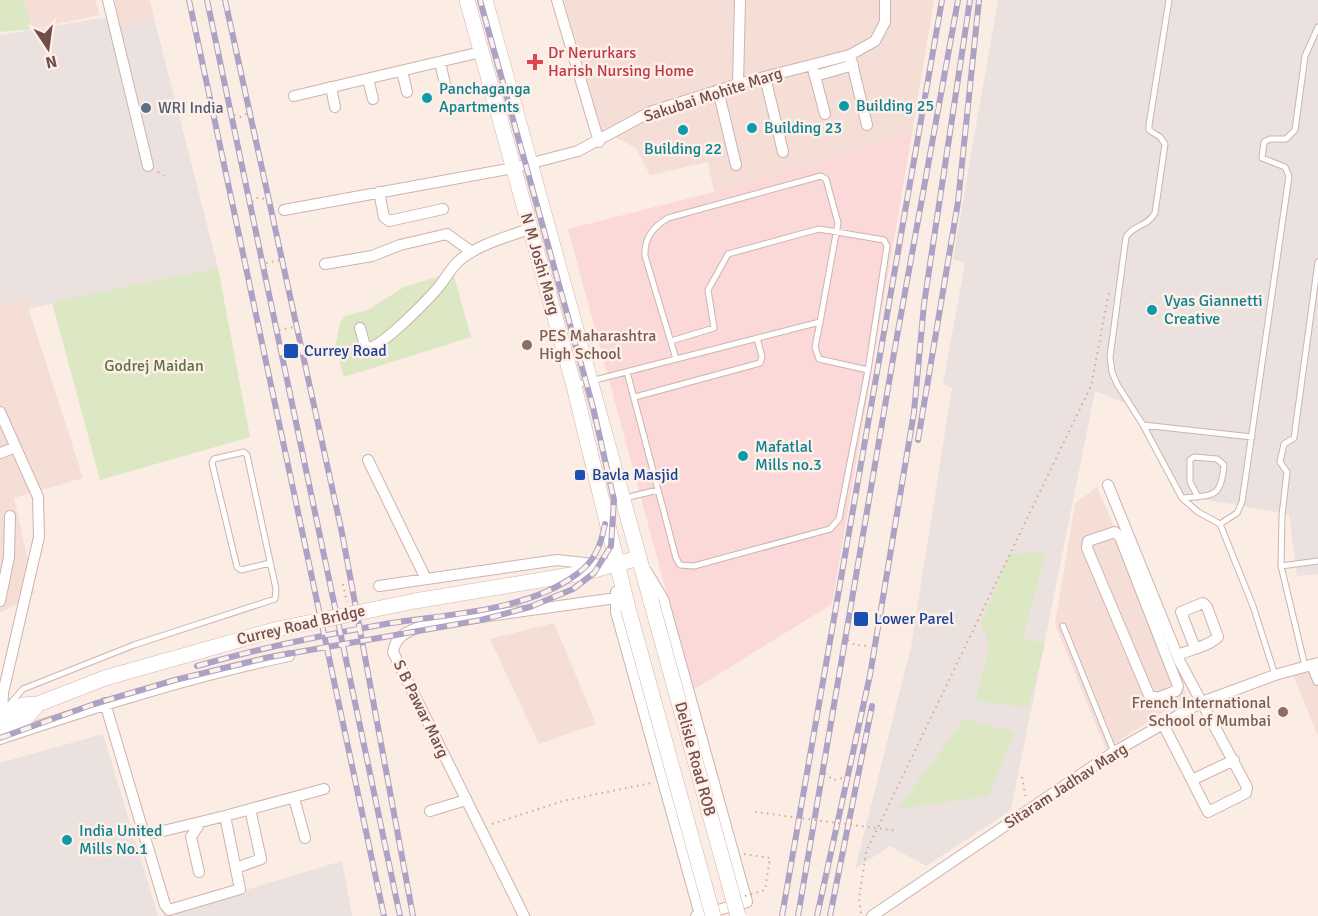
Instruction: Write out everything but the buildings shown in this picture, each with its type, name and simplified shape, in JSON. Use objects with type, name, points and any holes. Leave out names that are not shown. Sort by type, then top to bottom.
[{"type":"main road","name":"N M Joshi Marg","points":[[467,0],[574,386],[612,565]]},
{"type":"main road","name":"N M Joshi Marg","points":[[485,0],[639,558]]},
{"type":"main road","name":"Currey Road Bridge","points":[[4,718],[23,705],[38,704],[105,678],[229,641],[349,613],[583,573],[639,558]]},
{"type":"main road","name":"Delisle Road ROB","points":[[639,558],[738,916]]},
{"type":"main road","name":"Delisle Road ROB","points":[[612,565],[703,916]]},
{"type":"street","points":[[108,0],[148,166]]},
{"type":"street","points":[[557,0],[599,142]]},
{"type":"street","points":[[738,84],[740,0]]},
{"type":"street","name":"Sakubai Mohite Marg","points":[[284,210],[529,164],[578,151],[599,142],[650,112],[718,90],[765,77],[814,70],[851,60],[875,41],[885,22],[885,0]]},
{"type":"street","points":[[294,96],[481,52]]},
{"type":"street","points":[[851,60],[867,124]]},
{"type":"street","points":[[440,62],[445,84]]},
{"type":"street","points":[[814,70],[825,114]]},
{"type":"street","points":[[402,71],[407,92]]},
{"type":"street","points":[[765,77],[783,152]]},
{"type":"street","points":[[368,79],[373,99]]},
{"type":"street","points":[[331,87],[335,106]]},
{"type":"street","points":[[718,90],[736,165]]},
{"type":"street","points":[[379,192],[384,217],[389,221],[443,209]]},
{"type":"street","points":[[360,328],[365,346],[372,348],[422,306],[459,260],[472,252],[529,229]]},
{"type":"street","points":[[325,264],[372,256],[400,245],[447,234],[472,252]]},
{"type":"street","points":[[0,412],[38,497],[39,537],[3,693],[4,718]]},
{"type":"street","points":[[0,453],[16,447]]},
{"type":"street","points":[[368,460],[426,579]]},
{"type":"street","points":[[1108,485],[1135,564],[1176,661],[1202,702],[1248,791],[1211,811],[1205,809],[1163,724]]},
{"type":"street","points":[[0,601],[9,557],[10,516]]},
{"type":"street","points":[[1124,535],[1115,532],[1099,537],[1088,541],[1087,548],[1151,698],[1157,698],[1178,689],[1176,661]]},
{"type":"street","points":[[622,603],[616,612],[703,916],[747,902],[663,599],[639,558]]},
{"type":"street","points":[[379,586],[557,560],[612,565]]},
{"type":"street","name":"S B Pawar Marg","points":[[524,916],[393,652],[394,642],[401,635],[424,625],[622,603]]},
{"type":"street","points":[[1176,661],[1195,648]]},
{"type":"street","points":[[0,740],[105,703],[195,678],[289,656]]},
{"type":"street","points":[[1312,665],[1318,680]]},
{"type":"street","name":"Sitaram Jadhav Marg","points":[[872,916],[1114,752],[1163,724],[1202,702],[1275,675],[1312,665]]},
{"type":"street","points":[[105,703],[165,905],[169,910],[240,889],[225,816]]},
{"type":"street","points":[[1192,780],[1234,760]]},
{"type":"street","points":[[155,833],[324,789]]},
{"type":"street","points":[[294,798],[305,838]]},
{"type":"street","points":[[430,811],[466,800]]},
{"type":"street","points":[[237,868],[261,859],[250,809]]},
{"type":"street","points":[[199,872],[191,837],[200,823]]},
{"type":"lane","points":[[1169,0],[1149,125],[1152,133],[1160,137],[1165,144],[1155,213],[1150,222],[1130,231],[1126,237],[1110,357],[1112,372],[1182,498],[1198,512],[1220,524],[1253,606],[1275,675]]},
{"type":"lane","points":[[1220,524],[1237,513],[1242,502],[1289,176],[1285,167],[1265,161],[1261,155],[1267,139],[1286,139],[1295,130],[1305,56],[1318,27]]},
{"type":"lane","points":[[676,359],[645,256],[649,235],[668,218],[821,176],[826,180],[837,219],[815,347],[819,359],[868,370]]},
{"type":"lane","points":[[627,372],[676,558],[685,566],[830,529],[839,519],[868,370],[886,243],[819,229],[728,254],[708,290],[714,328],[671,341]]},
{"type":"lane","points":[[1312,665],[1281,566],[1282,515],[1287,472],[1280,462],[1284,444],[1294,438],[1318,262]]},
{"type":"lane","points":[[574,386],[820,322]]},
{"type":"lane","points":[[635,397],[760,363],[762,357],[757,338]]},
{"type":"lane","points":[[1143,425],[1252,437]]},
{"type":"lane","points":[[4,718],[22,689],[134,645],[270,602],[276,595],[270,563],[247,455],[241,453],[214,459],[212,463],[237,567],[241,570],[270,563]]},
{"type":"lane","points":[[1182,498],[1198,497],[1210,496],[1219,491],[1224,465],[1217,459],[1194,457],[1190,460],[1190,482],[1198,497]]},
{"type":"lane","points":[[623,498],[658,490]]},
{"type":"lane","points":[[1281,566],[1318,561]]},
{"type":"lane","points":[[1063,626],[1114,752]]},
{"type":"path","points":[[234,115],[241,117],[248,113]]},
{"type":"path","points":[[252,202],[257,198],[267,200]]},
{"type":"path","points":[[266,263],[280,260]]},
{"type":"path","points":[[861,916],[859,899],[866,852],[1091,386],[1109,292]]},
{"type":"path","points":[[279,330],[294,327]]},
{"type":"path","points":[[343,584],[349,613]]},
{"type":"path","points":[[848,640],[855,645],[867,646]]},
{"type":"path","points":[[825,773],[833,780],[843,778]]},
{"type":"path","points":[[1022,777],[1028,810]]},
{"type":"path","points":[[480,828],[563,801],[663,780]]},
{"type":"path","points":[[754,812],[898,831]]},
{"type":"path","points":[[733,852],[771,858],[765,890]]},
{"type":"shaded area","points":[[24,0],[95,0],[100,15],[32,29]]},
{"type":"shaded area","points":[[115,0],[150,0],[154,18],[120,25]]},
{"type":"shaded area","points":[[564,0],[934,0],[912,133],[714,192],[708,162],[650,175],[636,148],[601,130]]},
{"type":"shaded area","points":[[998,0],[1318,0],[1318,574],[1297,576],[1289,514],[1179,495],[1141,415],[1130,405],[1095,391],[1011,810],[926,866],[890,846],[855,869],[911,647],[952,388],[943,384],[965,263],[953,259]]},
{"type":"shaded area","points":[[108,17],[109,27],[154,18],[218,268],[28,309],[24,296],[0,306],[0,35]]},
{"type":"shaded area","name":"Mafatlal Mills no.3","points":[[912,133],[832,604],[693,690],[568,229],[714,192]]},
{"type":"shaded area","points":[[24,295],[83,478],[14,498],[35,593],[0,613],[0,306]]},
{"type":"shaded area","points":[[1097,487],[1187,697],[1106,749],[1055,624],[1075,503]]},
{"type":"shaded area","points":[[554,623],[596,724],[539,744],[490,639]]},
{"type":"shaded area","points":[[1318,667],[1318,736],[1293,675]]},
{"type":"shaded area","name":"India United Mills No.1","points":[[103,734],[158,916],[0,916],[0,763]]},
{"type":"shaded area","points":[[342,861],[352,916],[160,916]]},
{"type":"green space","points":[[0,0],[24,0],[32,29],[0,32]]},
{"type":"green space","name":"Godrej Maidan","points":[[218,268],[250,437],[100,480],[52,302]]},
{"type":"green space","points":[[453,272],[471,337],[344,377],[335,348],[340,323],[345,316],[368,310],[404,287]]},
{"type":"green space","points":[[1046,552],[1023,638],[1045,644],[1028,707],[975,701],[990,646],[981,624],[1009,554]]},
{"type":"green space","points":[[964,719],[1015,732],[988,796],[898,809]]},
{"type":"railway","points":[[189,0],[384,916]]},
{"type":"railway","points":[[207,0],[400,916]]},
{"type":"railway","points":[[225,0],[342,533],[413,916]]},
{"type":"railway","points":[[0,738],[94,704],[175,680],[270,657],[481,620],[530,607],[573,589],[594,573],[611,546],[614,500],[593,407],[480,0]]},
{"type":"railway","points":[[782,916],[942,0]]},
{"type":"railway","points":[[798,916],[894,353],[958,0]]},
{"type":"railway","points":[[817,916],[870,675],[914,412],[924,304],[970,0]]},
{"type":"railway","points":[[918,440],[958,202],[979,0]]},
{"type":"railway","points":[[197,666],[311,638],[482,610],[533,597],[556,587],[588,564],[596,552],[605,524]]},
{"type":"railway","points":[[830,916],[872,706]]},
{"type":"place","name":"Dr Nerurkars Harish Nursing Home","points":[[535,62]]},
{"type":"place","name":"Panchaganga Apartments","points":[[427,98]]},
{"type":"place","name":"Building 25","points":[[844,106]]},
{"type":"place","name":"WRI India","points":[[146,108]]},
{"type":"place","name":"Building 23","points":[[752,128]]},
{"type":"place","name":"Building 22","points":[[683,130]]},
{"type":"place","name":"Vyas Giannetti Creative","points":[[1152,310]]},
{"type":"place","name":"PES Maharashtra High School","points":[[527,345]]},
{"type":"place","name":"Currey Road","points":[[291,351]]},
{"type":"place","name":"Mafatlal Mills no.3","points":[[743,456]]},
{"type":"place","name":"Bavla Masjid","points":[[580,475]]},
{"type":"place","name":"Lower Parel","points":[[861,619]]},
{"type":"place","name":"French International School of Mumbai","points":[[1283,712]]},
{"type":"place","name":"India United Mills No.1","points":[[67,840]]}]
